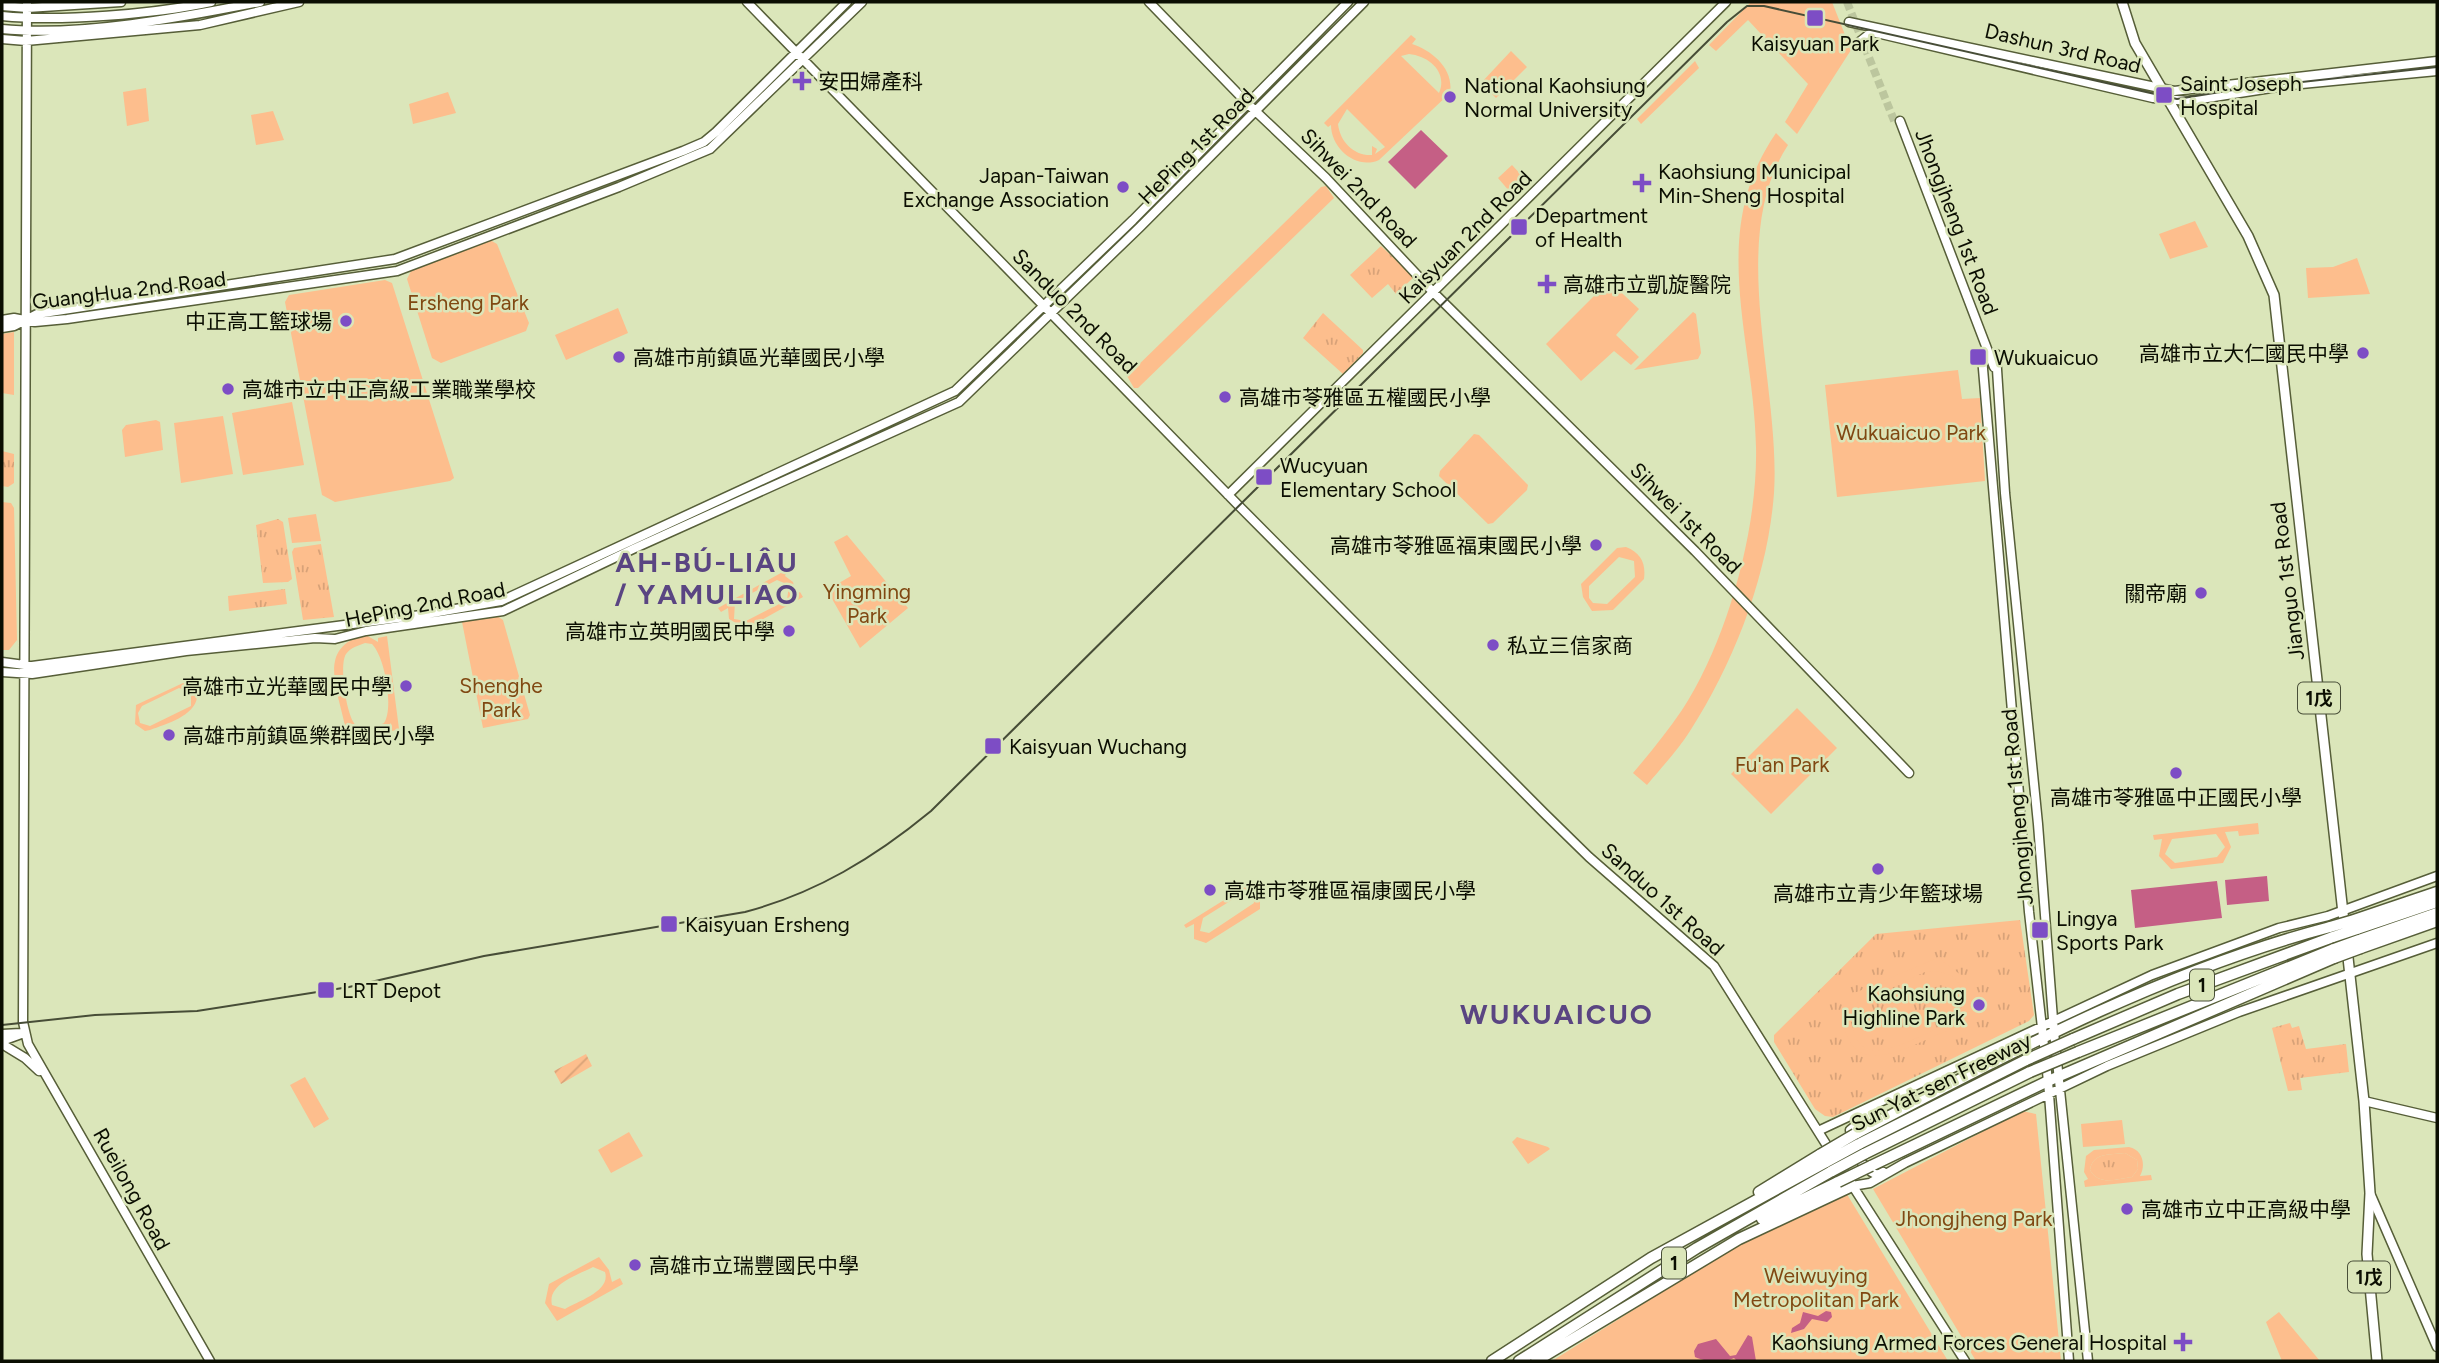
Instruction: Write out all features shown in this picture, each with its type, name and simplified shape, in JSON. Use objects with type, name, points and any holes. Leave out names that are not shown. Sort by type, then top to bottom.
[{"type":"highway","points":[[1582,1320],[1759,1220],[2048,1081],[2060,1081],[2334,953],[2358,934],[2437,892]]},
{"type":"highway","points":[[2358,934],[2437,902]]},
{"type":"highway","points":[[2358,934],[2437,913]]},
{"type":"highway","points":[[1859,1144],[2044,1037],[2178,977],[2289,938],[2331,932],[2358,934],[2437,921]]},
{"type":"highway","name":"Sun Yat-sen Freeway","points":[[1492,1361],[1651,1258],[1859,1144],[2026,1060],[2331,932]]},
{"type":"highway","name":"Sun Yat-sen Freeway","points":[[1859,1144],[2078,1052],[2334,953]]},
{"type":"highway","name":"Sun Yat-sen Freeway","points":[[1519,1361],[1826,1162]]},
{"type":"highway","points":[[1536,1361],[1748,1234],[1852,1186]]},
{"type":"main road","name":"Jianguo 1st Road","points":[[2122,2],[2135,43],[2248,236],[2274,295],[2364,1101],[2370,1193]]},
{"type":"main road","name":"1戊","points":[[2370,1193],[2367,1254],[2377,1361]]},
{"type":"street","points":[[2,6],[121,2]]},
{"type":"street","points":[[2,16],[26,19],[170,8],[211,2]]},
{"type":"street","points":[[2,29],[26,32],[199,14],[260,2]]},
{"type":"street","points":[[2,39],[26,41],[200,25],[299,2]]},
{"type":"street","name":"Sanduo 2nd Road","points":[[747,2],[1044,307],[1127,388],[1228,495],[1379,643]]},
{"type":"street","points":[[800,56],[848,2]]},
{"type":"street","points":[[800,56],[862,2]]},
{"type":"street","points":[[1149,2],[1248,104]]},
{"type":"street","name":"HePing 1st Road","points":[[1044,307],[1348,2]]},
{"type":"street","name":"HePing 1st Road","points":[[1051,314],[1364,2]]},
{"type":"street","name":"Kaisyuan 2nd Road","points":[[1228,495],[1726,2]]},
{"type":"street","points":[[24,1033],[27,5]]},
{"type":"street","name":"Dashun 3rd Road","points":[[1849,22],[1967,45],[2164,90],[2187,91],[2437,61]]},
{"type":"street","name":"Dashun 3rd Road","points":[[1858,43],[1872,32],[2169,100],[2188,101],[2291,85],[2437,71]]},
{"type":"street","name":"GuangHua 2nd Road","points":[[25,321],[37,314],[395,259],[704,142],[800,56]]},
{"type":"street","name":"GuangHua 2nd Road","points":[[25,321],[67,319],[397,271],[620,187],[710,149],[800,56]]},
{"type":"street","name":"Sihwei 2nd Road","points":[[1248,104],[1291,142],[1434,293]]},
{"type":"street","name":"Jhongjheng 1st Road","points":[[1984,375],[1986,356],[1897,122],[1997,375]]},
{"type":"street","name":"GuangHua 2nd Road","points":[[216,286],[217,296]]},
{"type":"street","name":"Sihwei 1st Road","points":[[1434,293],[1698,554],[1909,773]]},
{"type":"street","name":"HePing 2nd Road","points":[[24,670],[316,638],[335,639],[501,601],[955,391],[1044,307]]},
{"type":"street","name":"HePing 2nd Road","points":[[24,670],[503,611],[633,549],[959,402],[1051,314]]},
{"type":"street","points":[[2,320],[14,318],[25,321]]},
{"type":"street","points":[[2,328],[25,321]]},
{"type":"street","name":"Jhongjheng 1st Road","points":[[1996,355],[2054,1032],[2088,1361]]},
{"type":"street","name":"Jhongjheng 1st Road","points":[[1982,357],[2029,912],[2049,1092],[2069,1361]]},
{"type":"street","name":"Sanduo 1st Road","points":[[1379,643],[1589,857],[1714,966],[1965,1361]]},
{"type":"street","points":[[2,662],[24,670]]},
{"type":"street","points":[[2,672],[24,670]]},
{"type":"street","points":[[1818,1131],[2152,975],[2279,928],[2343,911],[2437,876]]},
{"type":"street","points":[[1921,1083],[1868,1114],[1850,1130],[1851,1142],[1868,1171],[1877,1175],[1905,1163],[2049,1092],[2060,1081],[2348,972],[2437,943]]},
{"type":"street","points":[[2,1034],[24,1033]]},
{"type":"street","points":[[2,1043],[24,1033]]},
{"type":"street","name":"Rueilong Road","points":[[24,1033],[48,1080],[210,1361]]},
{"type":"street","points":[[2,1043],[25,1058],[48,1080]]},
{"type":"street","points":[[2364,1101],[2437,1118]]},
{"type":"street","points":[[1852,1186],[1870,1183],[1905,1163]]},
{"type":"street","points":[[2370,1193],[2437,1347]]},
{"type":"green space","points":[[1751,2],[1832,2],[1851,50],[1797,134],[1785,122],[1808,84],[1748,20],[1716,51],[1709,45]]},
{"type":"green space","points":[[1411,35],[1416,39],[1412,44],[1434,56],[1449,76],[1450,93],[1379,160],[1354,160],[1335,142],[1331,125],[1328,127],[1324,123]],"holes":[[[1409,54],[1423,58],[1435,66],[1441,78],[1439,93],[1401,56]],[[1347,109],[1385,147],[1375,154],[1377,149],[1372,146],[1372,155],[1359,153],[1349,147],[1339,131],[1338,124]]]},
{"type":"green space","points":[[1511,51],[1527,67],[1496,98],[1481,83]]},
{"type":"green space","points":[[1695,61],[1699,68],[1641,124],[1637,119]]},
{"type":"green space","points":[[146,88],[149,121],[127,126],[123,92]]},
{"type":"green space","points":[[448,92],[456,113],[413,124],[409,104]]},
{"type":"green space","points":[[273,111],[284,140],[256,145],[251,115]]},
{"type":"green space","points":[[1776,133],[1788,145],[1770,183],[1761,224],[1758,268],[1774,451],[1774,493],[1765,555],[1746,617],[1721,677],[1685,738],[1647,785],[1633,773],[1682,710],[1713,652],[1737,584],[1752,513],[1756,447],[1739,286],[1739,247],[1743,209],[1755,171]]},
{"type":"green space","points":[[1512,165],[1524,178],[1510,192],[1498,178]]},
{"type":"green space","points":[[1326,186],[1334,198],[1138,388],[1134,388],[1127,376],[1321,187]]},
{"type":"green space","points":[[2195,221],[2208,247],[2170,259],[2159,234]]},
{"type":"green space","name":"Ersheng Park","points":[[490,240],[497,244],[529,323],[526,331],[441,363],[432,358],[407,279],[411,271]]},
{"type":"green space","points":[[1381,246],[1414,277],[1396,294],[1388,284],[1372,298],[1350,275]]},
{"type":"green space","points":[[2357,258],[2370,294],[2308,298],[2306,268],[2333,267]]},
{"type":"green space","points":[[385,280],[392,283],[454,478],[450,481],[335,502],[322,495],[285,302],[289,295]]},
{"type":"green space","points":[[1609,281],[1639,309],[1616,335],[1639,357],[1631,365],[1614,351],[1581,381],[1546,344]]},
{"type":"green space","points":[[618,308],[628,333],[566,360],[555,335]]},
{"type":"green space","points":[[1693,312],[1696,314],[1701,353],[1698,359],[1634,370]]},
{"type":"green space","points":[[1323,313],[1363,350],[1343,374],[1303,338]]},
{"type":"green space","points":[[14,332],[14,395],[2,393],[2,334]]},
{"type":"green space","name":"Wukuaicuo Park","points":[[1958,370],[1962,399],[1980,398],[1985,481],[1837,497],[1825,385]]},
{"type":"green space","points":[[292,402],[304,465],[243,475],[232,413]]},
{"type":"green space","points":[[223,416],[233,474],[181,483],[174,423]]},
{"type":"green space","points":[[156,420],[160,422],[163,450],[125,457],[122,430],[126,425]]},
{"type":"green space","points":[[1474,434],[1479,435],[1528,485],[1527,490],[1493,523],[1488,524],[1439,476],[1440,471]]},
{"type":"green space","points":[[2,451],[14,454],[14,483],[8,487],[2,486]]},
{"type":"green space","points":[[2,502],[11,503],[14,508],[17,640],[9,650],[2,650]]},
{"type":"green space","points":[[316,514],[321,541],[292,543],[288,518]]},
{"type":"green space","points":[[278,519],[283,522],[292,579],[288,582],[263,583],[256,525]]},
{"type":"green space","name":"Yingming Park","points":[[847,535],[908,608],[860,648],[827,590],[851,576],[834,542]]},
{"type":"green space","points":[[321,544],[334,617],[303,620],[292,552],[294,548]]},
{"type":"green space","points":[[1626,547],[1639,556],[1643,563],[1644,579],[1613,610],[1592,611],[1583,597],[1581,584],[1617,548]],"holes":[[[1619,557],[1634,561],[1635,577],[1607,604],[1593,603],[1589,598],[1589,586]]]},
{"type":"green space","points":[[788,569],[785,576],[793,582],[796,594],[800,592],[803,597],[740,632],[737,629],[741,626],[729,619],[728,608],[721,612],[718,608]],"holes":[[[777,580],[789,585],[787,600],[746,621],[734,619],[735,602]]]},
{"type":"green space","points":[[285,589],[287,604],[229,611],[228,596]]},
{"type":"green space","name":"Shenghe Park","points":[[497,616],[503,620],[530,715],[528,719],[483,728],[462,622]]},
{"type":"green space","points":[[366,635],[378,642],[378,638],[387,636],[399,729],[392,731],[391,723],[375,735],[362,736],[356,735],[345,726],[334,671],[341,649],[350,641]],"holes":[[[365,643],[372,644],[384,671],[388,706],[384,723],[367,731],[358,727],[351,717],[344,688],[343,668],[346,654],[350,650]]]},
{"type":"green space","points":[[183,683],[188,685],[197,697],[195,704],[185,714],[145,731],[135,724],[136,705]],"holes":[[[179,688],[191,693],[191,706],[150,726],[140,723],[138,713],[142,706]]]},
{"type":"green space","name":"Fu'an Park","points":[[1797,708],[1837,748],[1771,814],[1731,774]]},
{"type":"green space","points":[[2258,823],[2259,834],[2239,836],[2238,831],[2225,832],[2231,847],[2223,863],[2171,869],[2159,856],[2162,839],[2154,840],[2153,835]],"holes":[[[2216,834],[2225,847],[2217,857],[2175,863],[2165,854],[2172,839]]]},
{"type":"green space","points":[[1253,882],[1255,887],[1250,889],[1260,898],[1260,909],[1206,943],[1194,939],[1194,924],[1186,928],[1184,925]],"holes":[[[1243,893],[1253,898],[1254,903],[1209,933],[1200,931],[1203,918]]]},
{"type":"green space","points":[[2020,920],[2034,1015],[2029,1021],[1833,1117],[1825,1116],[1815,1109],[1774,1042],[1774,1035],[1876,934]]},
{"type":"green space","points":[[1940,957],[1966,980],[1972,999],[1967,1014],[1953,1028],[1893,1053],[1870,1055],[1859,1052],[1845,1030],[1852,994]],"holes":[[[1933,971],[1952,976],[1960,986],[1964,1000],[1958,1016],[1939,1028],[1887,1049],[1869,1049],[1861,1045],[1851,1022],[1857,1003],[1925,972]]]},
{"type":"green space","points":[[2290,1023],[2292,1028],[2299,1026],[2306,1049],[2346,1044],[2349,1072],[2300,1078],[2302,1090],[2288,1091],[2272,1028]]},
{"type":"green space","points":[[586,1054],[592,1066],[561,1084],[554,1071]]},
{"type":"green space","points":[[305,1077],[329,1119],[314,1128],[290,1085]]},
{"type":"green space","name":"Jhongjheng Park","points":[[2022,1111],[2036,1114],[2061,1361],[1976,1361],[1873,1189]]},
{"type":"green space","points":[[2122,1120],[2125,1144],[2083,1147],[2081,1124]]},
{"type":"green space","points":[[629,1132],[643,1156],[611,1173],[598,1150]]},
{"type":"green space","points":[[1517,1137],[1550,1149],[1528,1164],[1512,1142]]},
{"type":"green space","points":[[2129,1147],[2134,1149],[2142,1158],[2140,1176],[2151,1175],[2152,1180],[2085,1187],[2084,1181],[2088,1179],[2084,1172],[2086,1156],[2094,1150]],"holes":[[[2125,1153],[2137,1160],[2138,1169],[2132,1177],[2103,1180],[2090,1170],[2098,1157]]]},
{"type":"green space","points":[[2125,1153],[2137,1160],[2138,1169],[2132,1177],[2103,1180],[2090,1170],[2098,1157]]},
{"type":"green space","name":"Weiwuying Metropolitan Park","points":[[1845,1191],[1948,1361],[1552,1361],[1748,1238]]},
{"type":"green space","points":[[599,1257],[609,1270],[612,1282],[620,1278],[623,1284],[557,1321],[545,1303],[549,1284]],"holes":[[[593,1267],[605,1272],[603,1285],[592,1295],[565,1309],[552,1305],[554,1291],[565,1281]]]},
{"type":"green space","points":[[2279,1312],[2320,1361],[2282,1361],[2266,1322]]},
{"type":"shaded area","points":[[1421,130],[1448,156],[1415,189],[1388,162]]},
{"type":"shaded area","points":[[2267,876],[2269,901],[2227,905],[2225,880]]},
{"type":"shaded area","points":[[2217,881],[2222,918],[2135,928],[2131,890]]},
{"type":"shaded area","points":[[1826,1311],[1831,1312],[1832,1317],[1827,1322],[1812,1319],[1804,1329],[1791,1333],[1792,1328],[1800,1323],[1803,1312],[1818,1316]]},
{"type":"shaded area","points":[[1748,1335],[1752,1337],[1756,1361],[1737,1361],[1734,1358],[1714,1361],[1695,1357],[1694,1351],[1698,1344],[1716,1339],[1730,1356],[1736,1355]]},
{"type":"tunnel","points":[[1847,2],[1895,123]]},
{"type":"tram line","points":[[2,1025],[95,1015],[197,1011],[349,987],[484,956],[745,912],[796,895],[866,859],[931,811],[1727,22],[1747,6],[1764,6],[2177,99],[2239,89],[2437,67]]},
{"type":"place","name":"Kaisyuan Park","points":[[1815,18]]},
{"type":"place","name":"安田婦產科","points":[[802,81]]},
{"type":"place","name":"Saint Joseph Hospital","points":[[2164,95]]},
{"type":"place","name":"National Kaohsiung Normal University","points":[[1450,97]]},
{"type":"place","name":"Kaohsiung Municipal Min-Sheng Hospital","points":[[1642,183]]},
{"type":"place","name":"Japan-Taiwan Exchange Association","points":[[1123,187]]},
{"type":"place","name":"Department of Health","points":[[1519,227]]},
{"type":"place","name":"高雄市立凱旋醫院","points":[[1547,284]]},
{"type":"place","name":"中正高工籃球場","points":[[346,321]]},
{"type":"place","name":"高雄市立大仁國民中學","points":[[2363,353]]},
{"type":"place","name":"高雄市前鎮區光華國民小學","points":[[619,357]]},
{"type":"place","name":"Wukuaicuo","points":[[1978,357]]},
{"type":"place","name":"高雄市立中正高級工業職業學校","points":[[228,389]]},
{"type":"place","name":"高雄市苓雅區五權國民小學","points":[[1225,397]]},
{"type":"place","name":"Wucyuan Elementary School","points":[[1264,477]]},
{"type":"place","name":"高雄市苓雅區福東國民小學","points":[[1596,545]]},
{"type":"place","name":"關帝廟","points":[[2201,593]]},
{"type":"place","name":"高雄市立英明國民中學","points":[[789,631]]},
{"type":"place","name":"私立三信家商","points":[[1493,645]]},
{"type":"place","name":"高雄市立光華國民中學","points":[[406,686]]},
{"type":"place","name":"高雄市前鎮區樂群國民小學","points":[[169,735]]},
{"type":"place","name":"Kaisyuan Wuchang","points":[[993,746]]},
{"type":"place","name":"高雄市苓雅區中正國民小學","points":[[2176,773]]},
{"type":"place","name":"高雄市立青少年籃球場","points":[[1878,869]]},
{"type":"place","name":"高雄市苓雅區福康國民小學","points":[[1210,890]]},
{"type":"place","name":"Kaisyuan Ersheng","points":[[669,924]]},
{"type":"place","name":"Lingya Sports Park","points":[[2040,930]]},
{"type":"place","name":"LRT Depot","points":[[326,990]]},
{"type":"place","name":"Kaohsiung Highline Park","points":[[1979,1005]]},
{"type":"place","name":"高雄市立中正高級中學","points":[[2127,1209]]},
{"type":"place","name":"高雄市立瑞豐國民中學","points":[[635,1265]]},
{"type":"place","name":"Kaohsiung Armed Forces General Hospital","points":[[2183,1342]]},
{"type":"district","name":"AH-BÚ-LIÂU / YAMULIAO","points":[[707,578]]},
{"type":"district","name":"WUKUAICUO","points":[[1557,1014]]}]
